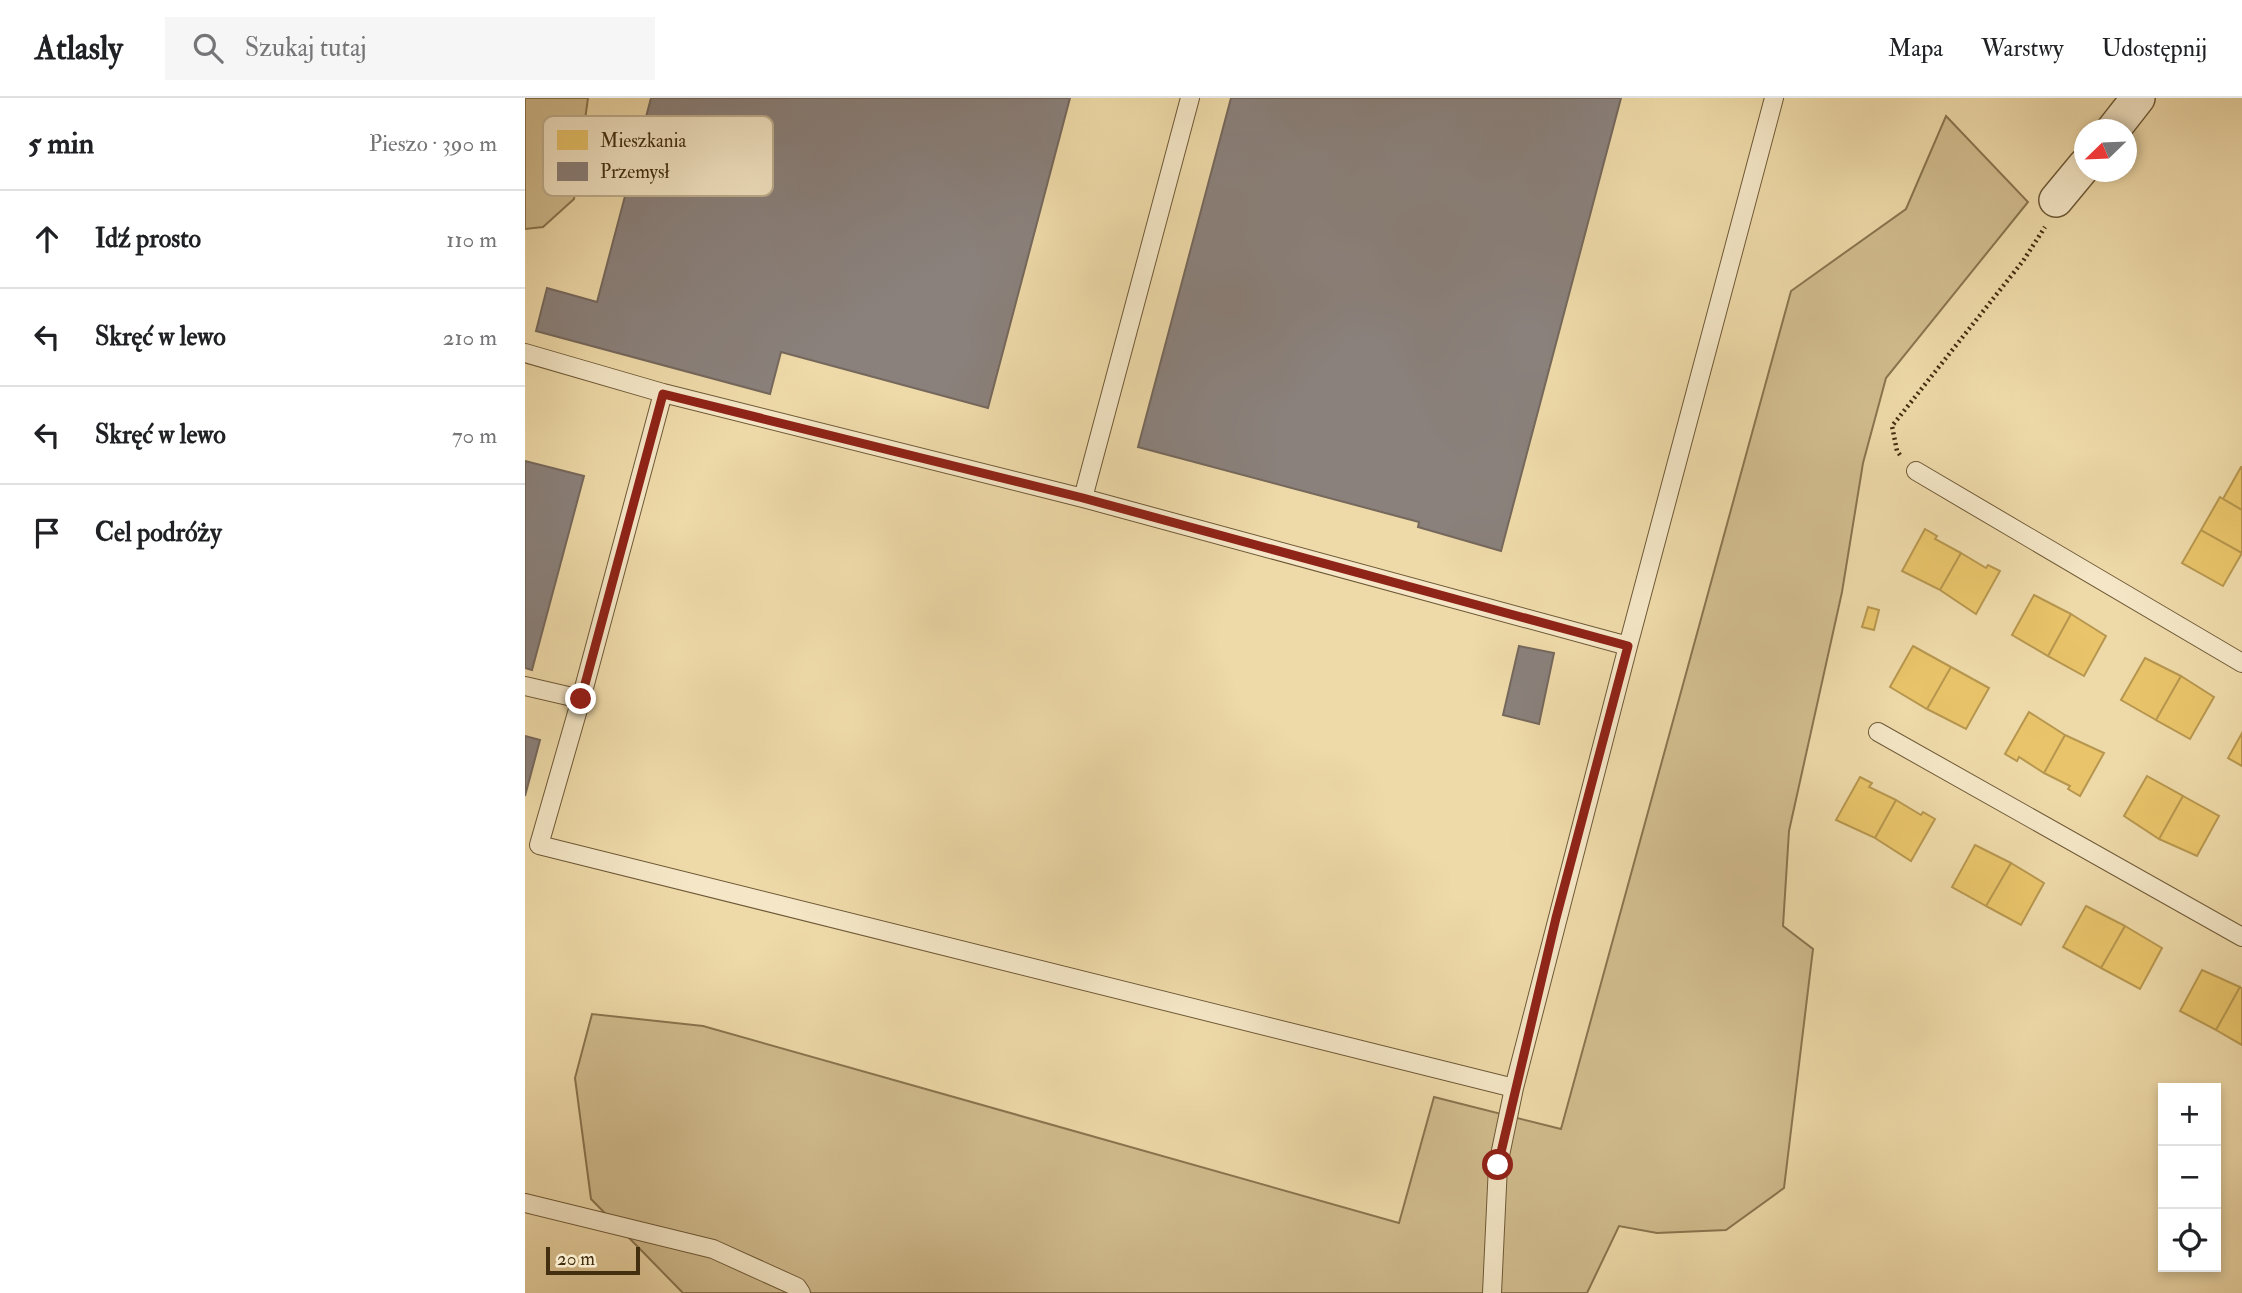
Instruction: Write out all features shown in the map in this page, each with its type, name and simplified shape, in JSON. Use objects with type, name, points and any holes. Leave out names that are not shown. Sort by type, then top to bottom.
[{"type":"street","points":[[2122,119],[2138,98]]},
{"type":"street","points":[[2056,200],[2074,178]]},
{"type":"lane","points":[[1083,498],[1191,98]]},
{"type":"lane","points":[[1492,1293],[1498,1165],[1514,1088],[1774,98]]},
{"type":"lane","points":[[525,352],[663,394],[1083,498],[1628,646]]},
{"type":"lane","points":[[663,394],[581,699],[532,843],[1514,1088]]},
{"type":"lane","points":[[1916,471],[2242,663]]},
{"type":"lane","points":[[525,686],[581,699]]},
{"type":"lane","points":[[1878,732],[2242,937]]},
{"type":"lane","points":[[525,1203],[713,1249],[797,1287],[801,1293]]},
{"type":"path","points":[[1916,471],[1896,451],[1892,426],[2041,238],[2056,200]]},
{"type":"shaded area","points":[[525,98],[588,98],[586,116],[543,116],[543,196],[574,196],[574,199],[543,227],[525,229]]},
{"type":"shaded area","points":[[1946,116],[2028,202],[1886,378],[1863,463],[1842,592],[1789,831],[1783,926],[1813,949],[1784,1188],[1726,1230],[1657,1233],[1619,1226],[1587,1293],[683,1293],[591,1199],[575,1078],[592,1014],[703,1026],[1399,1223],[1434,1097],[1561,1129],[1791,291],[1906,209]]},
{"type":"building: Mieszkania","points":[[2242,467],[2242,510],[2223,499]]},
{"type":"building: Mieszkania","points":[[2220,497],[2242,510],[2242,553],[2201,530]]},
{"type":"building: Mieszkania","points":[[1925,529],[1937,536],[1935,539],[1961,553],[1940,590],[1902,571]]},
{"type":"building: Mieszkania","points":[[2201,530],[2242,553],[2223,586],[2182,563]]},
{"type":"building: Mieszkania","points":[[1961,553],[1986,568],[1988,565],[2000,571],[1976,614],[1940,590]]},
{"type":"building: Mieszkania","points":[[2034,595],[2071,614],[2048,656],[2012,635]]},
{"type":"building: Mieszkania","points":[[1868,607],[1879,610],[1874,630],[1862,627]]},
{"type":"building: Mieszkania","points":[[2071,614],[2106,636],[2084,676],[2048,656]]},
{"type":"building: Mieszkania","points":[[1913,646],[1951,667],[1927,709],[1890,687]]},
{"type":"building: Mieszkania","points":[[2145,658],[2181,676],[2156,720],[2121,700]]},
{"type":"building: Mieszkania","points":[[1951,667],[1989,688],[1966,729],[1927,709]]},
{"type":"building: Mieszkania","points":[[2181,676],[2214,697],[2190,739],[2156,720]]},
{"type":"building: Mieszkania","points":[[2029,712],[2065,735],[2044,773],[2019,757],[2017,761],[2005,754]]},
{"type":"building: Mieszkania","points":[[2242,733],[2242,766],[2228,758]]},
{"type":"building: Mieszkania","points":[[2065,735],[2104,753],[2080,796],[2068,789],[2070,786],[2044,773]]},
{"type":"building: Mieszkania","points":[[2147,776],[2183,796],[2159,839],[2124,816]]},
{"type":"building: Mieszkania","points":[[1860,777],[1872,783],[1869,787],[1896,800],[1875,838],[1836,820]]},
{"type":"building: Mieszkania","points":[[2183,796],[2219,816],[2197,856],[2159,839]]},
{"type":"building: Mieszkania","points":[[1896,800],[1921,815],[1923,812],[1935,819],[1911,861],[1875,838]]},
{"type":"building: Mieszkania","points":[[1975,845],[2011,863],[1986,906],[1952,887]]},
{"type":"building: Mieszkania","points":[[2011,863],[2044,883],[2021,925],[1986,906]]},
{"type":"building: Mieszkania","points":[[2086,906],[2125,926],[2101,968],[2063,947]]},
{"type":"building: Mieszkania","points":[[2125,926],[2162,948],[2140,989],[2101,968]]},
{"type":"building: Mieszkania","points":[[2202,970],[2240,987],[2216,1030],[2180,1011]]},
{"type":"building: Mieszkania","points":[[2240,987],[2242,989],[2242,1045],[2216,1030]]},
{"type":"building: Przemysł","points":[[651,98],[1070,98],[988,408],[781,352],[770,394],[536,331],[547,288],[597,302],[625,196],[773,196],[773,116],[646,116]]},
{"type":"building: Przemysł","points":[[1231,98],[1621,98],[1501,551],[1418,527],[1419,522],[1138,447]]},
{"type":"building: Przemysł","points":[[525,461],[584,476],[532,670],[525,668]]},
{"type":"building: Przemysł","points":[[1519,646],[1554,653],[1539,724],[1503,715]]},
{"type":"building: Przemysł","points":[[525,736],[540,740],[525,796]]},
{"type":"route","points":[[581,699],[663,394],[1083,498],[1479,608],[1628,646],[1556,918],[1498,1165]]}]
